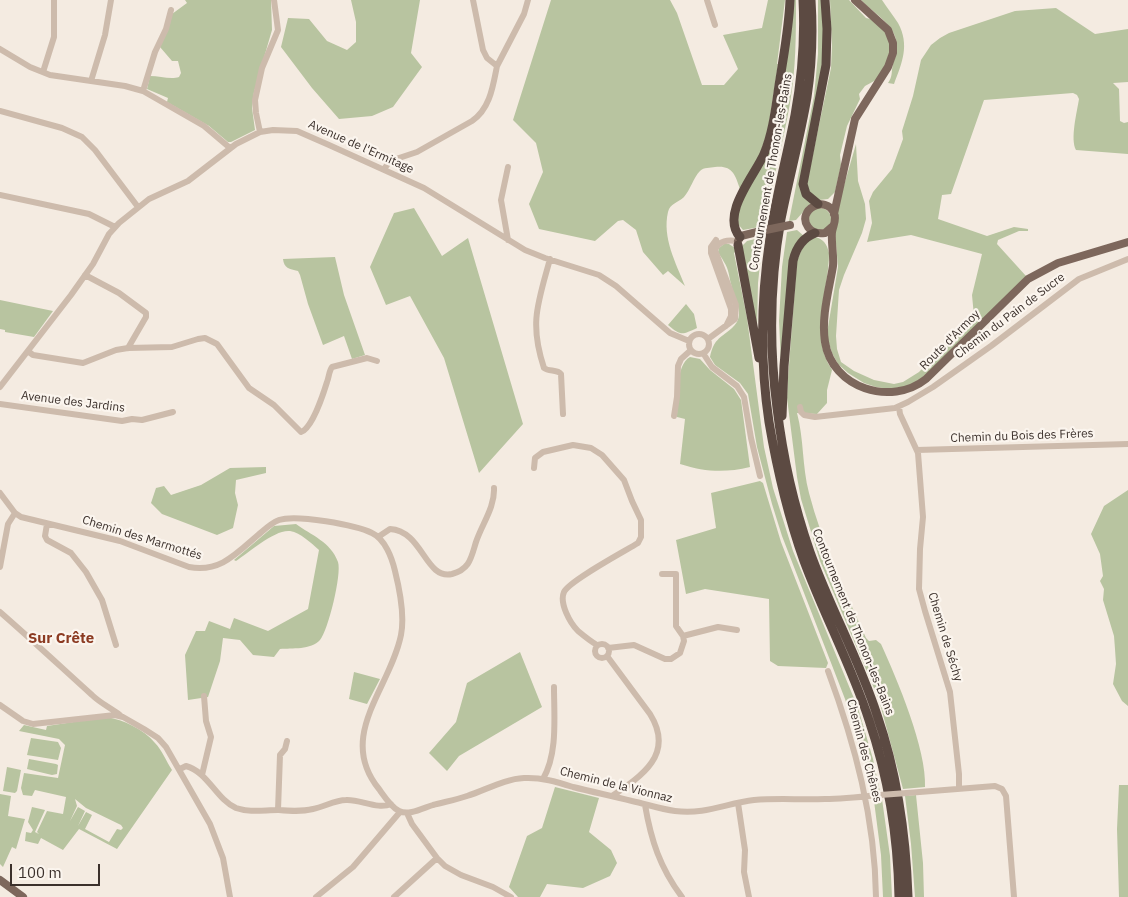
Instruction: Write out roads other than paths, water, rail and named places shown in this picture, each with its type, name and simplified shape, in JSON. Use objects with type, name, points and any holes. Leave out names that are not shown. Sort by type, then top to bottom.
[{"type":"highway","points":[[767,401],[735,226],[736,208],[741,195],[764,154],[770,137],[790,0]]},
{"type":"highway","name":"Contournement de Thonon-les-Bains","points":[[802,0],[803,31],[800,81],[767,261],[763,336],[767,401],[781,484],[796,538],[812,582],[861,696],[880,755],[894,836],[899,897]]},
{"type":"highway","name":"Contournement de Thonon-les-Bains","points":[[811,0],[809,81],[802,126],[781,220],[773,289],[773,358],[776,404],[790,486],[810,552],[868,689],[888,749],[904,841],[908,897]]},
{"type":"highway","points":[[821,204],[808,196],[803,184],[826,65],[828,29],[825,0]]},
{"type":"highway","points":[[782,446],[783,382],[793,261],[796,250],[803,240],[818,233]]},
{"type":"main road","points":[[834,214],[855,119],[888,67],[893,52],[893,43],[888,30],[855,0]]},
{"type":"main road","points":[[833,253],[828,241],[810,229],[806,222],[808,211],[812,206],[832,199],[840,188]]},
{"type":"main road","points":[[818,233],[829,231],[835,220],[830,207],[821,204]]},
{"type":"main road","points":[[738,241],[761,231],[806,222]]},
{"type":"main road","name":"Route d'Armoy","points":[[833,226],[833,253],[824,330],[829,358],[844,376],[859,386],[876,392],[894,393],[911,389],[926,380],[1014,292],[1034,275],[1058,264],[1128,242]]},
{"type":"main road","points":[[0,880],[23,897]]},
{"type":"street","points":[[43,72],[54,37],[54,0]]},
{"type":"street","points":[[91,81],[105,35],[112,0]]},
{"type":"street","points":[[260,132],[255,100],[262,68],[278,30],[274,0]]},
{"type":"street","points":[[473,0],[483,50],[487,58],[497,66]]},
{"type":"street","points":[[384,169],[390,161],[418,152],[438,142],[480,115],[486,106],[497,66],[524,14],[528,0]]},
{"type":"street","points":[[707,0],[715,25]]},
{"type":"street","points":[[143,91],[171,10]]},
{"type":"street","points":[[0,49],[30,67],[43,72],[57,76],[125,86],[143,91],[204,126],[230,148]]},
{"type":"street","points":[[0,111],[62,128],[82,137],[95,150],[138,208]]},
{"type":"street","name":"Avenue de l'Ermitage","points":[[0,387],[29,352],[85,275],[115,227],[149,199],[185,183],[230,148],[260,132],[279,129],[297,132],[384,169],[431,192],[525,250],[592,272],[606,279],[665,329],[677,337],[689,341]]},
{"type":"street","points":[[508,167],[501,200],[508,240]]},
{"type":"street","points":[[0,195],[90,214],[115,227]]},
{"type":"street","points":[[708,339],[725,327],[731,316],[731,306],[711,256],[711,250],[713,244],[719,238],[738,241]]},
{"type":"street","points":[[550,259],[537,309],[535,330],[544,368],[561,374],[563,414]]},
{"type":"street","name":"Chemin du Pain de Sucre","points":[[800,407],[800,412],[804,415],[815,417],[899,407],[933,387],[991,346],[1079,279],[1128,260]]},
{"type":"street","points":[[85,275],[119,293],[146,313],[146,317],[128,348]]},
{"type":"street","points":[[703,334],[708,339],[709,347],[703,353],[696,354],[691,350],[689,341],[692,336],[703,334]]},
{"type":"street","points":[[29,352],[33,355],[83,363],[116,350],[172,347],[198,339],[210,340],[222,349],[249,388],[274,405],[301,432],[306,430],[310,424],[324,392],[332,367],[367,358],[377,361]]},
{"type":"street","points":[[674,416],[678,366],[681,359],[691,350]]},
{"type":"street","points":[[703,353],[712,368],[737,386],[744,397],[750,438],[760,476]]},
{"type":"street","name":"Avenue des Jardins","points":[[0,404],[122,421],[142,420],[173,412]]},
{"type":"street","name":"Chemin de Séchy","points":[[899,407],[900,414],[917,450],[923,508],[919,589],[950,692],[959,774],[958,788]]},
{"type":"street","name":"Chemin du Bois des Frères","points":[[917,450],[1128,444]]},
{"type":"street","points":[[534,468],[535,458],[543,452],[574,445],[591,448],[602,455],[624,480],[641,520],[641,538],[638,543],[573,583],[563,593],[562,599],[571,622],[578,631],[597,645]]},
{"type":"street","points":[[494,488],[494,497],[471,560],[467,567],[460,571],[446,575],[437,571],[411,538],[403,532],[390,529],[378,537],[393,563],[402,609],[402,628],[397,648],[364,726],[362,746],[366,767],[371,779],[391,804],[404,812],[436,858],[455,872],[493,887],[511,897]]},
{"type":"street","points":[[0,493],[15,513],[8,524],[0,567]]},
{"type":"street","name":"Chemin des Marmottés","points":[[15,513],[27,519],[124,542],[189,567],[200,569],[224,562],[267,527],[285,519],[346,525],[359,528],[378,537]]},
{"type":"street","points":[[47,524],[45,536],[47,540],[75,556],[94,587],[107,613],[116,645]]},
{"type":"street","points":[[607,656],[601,658],[596,655],[594,650],[597,645],[602,643],[608,648],[634,645],[658,657],[671,659],[676,657],[683,648],[683,636],[676,626],[676,574],[662,574]]},
{"type":"street","points":[[0,612],[93,696],[161,741],[180,769],[210,824],[225,866],[230,897]]},
{"type":"street","points":[[683,636],[718,627],[737,630]]},
{"type":"street","points":[[608,648],[607,656],[650,714],[658,730],[658,748],[652,764],[645,773],[612,796]]},
{"type":"street","name":"Chemin des Chênes","points":[[828,671],[850,736],[866,796],[873,849],[876,897]]},
{"type":"street","points":[[543,779],[548,769],[552,749],[554,687]]},
{"type":"street","points":[[202,776],[210,737],[206,722],[204,696]]},
{"type":"street","points":[[0,706],[25,722],[32,724],[109,715],[123,717]]},
{"type":"street","points":[[278,810],[280,755],[285,749],[287,741]]},
{"type":"street","points":[[180,769],[188,766],[202,776],[225,799],[236,807],[249,811],[278,810],[296,812],[344,800],[384,806],[391,804]]},
{"type":"street","name":"Chemin de la Vionnaz","points":[[404,812],[464,797],[512,779],[529,778],[543,779],[631,800],[660,809],[681,812],[697,812],[758,800],[829,799],[995,786],[1002,789],[1006,796],[1014,897]]},
{"type":"street","points":[[626,786],[626,793],[631,800]]},
{"type":"street","points":[[738,804],[744,850],[744,872],[749,897]]},
{"type":"street","points":[[645,805],[650,832],[656,850],[682,897]]},
{"type":"street","points":[[316,897],[353,867],[404,812]]},
{"type":"street","points":[[394,897],[436,858]]},
{"type":"district","name":"Sur Crête","points":[[61,639]]}]
